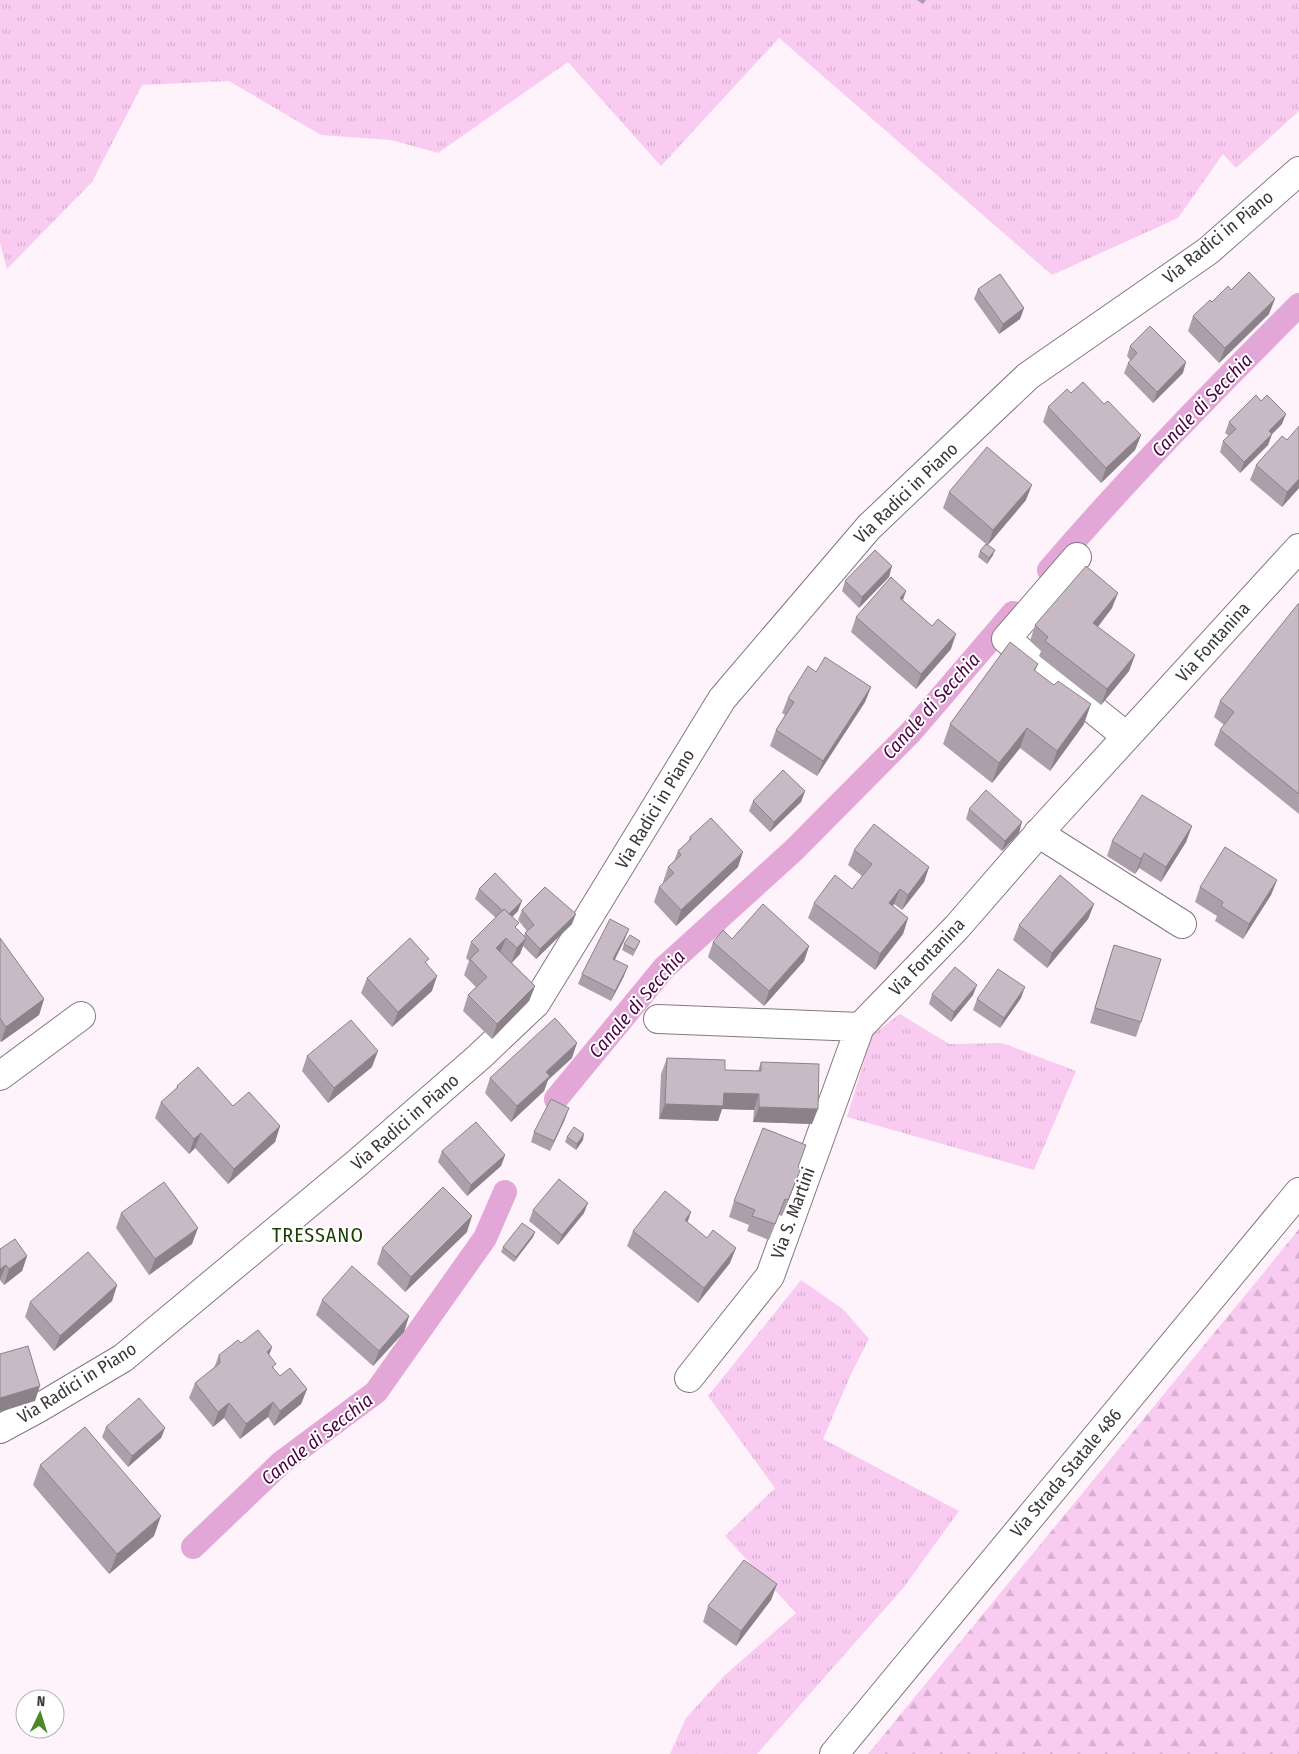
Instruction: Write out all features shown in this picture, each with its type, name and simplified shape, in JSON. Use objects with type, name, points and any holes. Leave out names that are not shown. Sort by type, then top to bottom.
[{"type":"street","name":"Via Radici in Piano","points":[[0,1429],[37,1410],[123,1358],[356,1164],[479,1057],[536,1003],[722,699],[869,527],[1028,376],[1208,251],[1299,171]]},
{"type":"street","name":"Via Fontanina","points":[[860,1027],[957,927],[1038,833],[1299,548]]},
{"type":"street","points":[[1077,557],[1006,639],[1126,736]]},
{"type":"street","points":[[1038,833],[1182,924]]},
{"type":"street","points":[[0,1076],[81,1016]]},
{"type":"street","points":[[658,1019],[860,1027]]},
{"type":"street","name":"Via S. Martini","points":[[689,1378],[770,1276],[860,1027]]},
{"type":"street","name":"Via Strada Statale 486","points":[[834,1754],[1299,1192]]},
{"type":"green space","points":[[0,0],[1299,0],[1299,111],[1236,168],[1223,154],[1178,218],[1052,275],[779,38],[661,166],[568,62],[438,153],[391,140],[321,135],[229,81],[142,85],[92,182],[7,269],[0,243]]},
{"type":"green space","points":[[900,1014],[949,1044],[1002,1043],[1076,1071],[1034,1170],[847,1117],[872,1035]]},
{"type":"green space","points":[[1299,1229],[1299,1754],[868,1754],[1247,1293]]},
{"type":"green space","points":[[801,1280],[843,1309],[869,1339],[852,1372],[823,1439],[959,1511],[904,1587],[757,1754],[670,1754],[686,1718],[725,1675],[796,1613],[725,1536],[775,1488],[708,1396]]},
{"type":"building","points":[[1249,272],[1275,299],[1225,348],[1193,316],[1210,300],[1212,302],[1228,286],[1231,290]]},
{"type":"building","points":[[1000,274],[1024,308],[1003,324],[978,289]]},
{"type":"building","points":[[1150,326],[1186,362],[1157,392],[1128,363],[1137,353],[1130,346]]},
{"type":"building","points":[[1083,382],[1104,404],[1108,401],[1141,435],[1106,468],[1048,407],[1067,389],[1071,393]]},
{"type":"building","points":[[1256,395],[1261,401],[1267,395],[1286,414],[1269,431],[1272,434],[1244,462],[1223,441],[1236,429],[1229,422]]},
{"type":"building","points":[[1299,426],[1299,479],[1287,492],[1256,465],[1282,436],[1287,440]]},
{"type":"building","points":[[987,447],[1032,485],[993,530],[949,492]]},
{"type":"building","points":[[986,544],[995,550],[989,558],[980,551]]},
{"type":"building","points":[[875,550],[892,566],[862,597],[845,581]]},
{"type":"building","points":[[1086,566],[1118,593],[1093,623],[1135,655],[1107,689],[1045,641],[1048,637],[1035,625]]},
{"type":"building","points":[[891,577],[906,591],[900,598],[932,626],[938,619],[956,634],[921,674],[856,617]]},
{"type":"building","points":[[1298,604],[1299,794],[1220,730],[1234,712],[1220,701]]},
{"type":"building","points":[[1010,642],[1038,664],[1034,670],[1054,685],[1058,681],[1091,704],[1057,751],[1027,728],[999,763],[950,724]]},
{"type":"building","points":[[825,657],[871,687],[823,761],[776,730],[794,702],[788,698],[808,666],[816,672]]},
{"type":"building","points":[[783,770],[805,791],[774,822],[753,801]]},
{"type":"building","points":[[986,790],[1022,822],[1005,841],[969,809]]},
{"type":"building","points":[[1142,795],[1192,826],[1166,867],[1144,853],[1141,859],[1112,841]]},
{"type":"building","points":[[711,818],[743,852],[681,910],[659,887],[674,873],[668,867],[681,855],[678,851]]},
{"type":"building","points":[[874,824],[929,867],[908,895],[900,889],[889,903],[908,918],[880,954],[814,903],[835,875],[852,889],[872,864],[854,850]]},
{"type":"building","points":[[1225,847],[1277,880],[1249,924],[1221,906],[1223,902],[1200,887]]},
{"type":"building","points":[[495,873],[522,901],[509,914],[504,909],[503,911],[479,889]]},
{"type":"building","points":[[1060,875],[1094,904],[1052,953],[1019,925]]},
{"type":"building","points":[[545,887],[576,914],[540,949],[525,933],[534,925],[522,910]]},
{"type":"building","points":[[763,904],[809,946],[769,991],[713,942],[723,930],[732,939]]},
{"type":"building","points":[[504,909],[519,923],[515,927],[526,938],[517,948],[506,938],[496,948],[535,986],[497,1024],[468,995],[487,977],[470,959],[479,950],[471,942]]},
{"type":"building","points":[[610,919],[629,929],[613,959],[628,966],[615,991],[582,974]]},
{"type":"building","points":[[630,935],[640,941],[635,950],[624,944]]},
{"type":"building","points":[[0,938],[44,999],[6,1027],[0,1018]]},
{"type":"building","points":[[410,938],[429,959],[425,962],[437,976],[398,1012],[367,978]]},
{"type":"building","points":[[1114,945],[1161,959],[1141,1022],[1095,1008]]},
{"type":"building","points":[[955,967],[977,985],[954,1012],[932,994]]},
{"type":"building","points":[[998,969],[1025,987],[1004,1018],[977,999]]},
{"type":"building","points":[[555,1018],[577,1043],[546,1072],[550,1076],[517,1106],[490,1078]]},
{"type":"building","points":[[351,1020],[378,1051],[334,1088],[307,1056]]},
{"type":"building","points":[[667,1058],[725,1060],[725,1070],[761,1071],[761,1062],[819,1064],[818,1109],[759,1107],[759,1094],[724,1093],[723,1106],[665,1104]]},
{"type":"building","points":[[198,1067],[233,1106],[249,1092],[280,1126],[234,1169],[201,1133],[194,1139],[161,1102]]},
{"type":"building","points":[[551,1099],[569,1108],[554,1141],[534,1132]]},
{"type":"building","points":[[476,1122],[505,1155],[471,1185],[442,1151]]},
{"type":"building","points":[[574,1127],[584,1134],[577,1144],[567,1137]]},
{"type":"building","points":[[763,1128],[806,1145],[798,1167],[801,1168],[788,1200],[785,1199],[775,1224],[752,1216],[755,1210],[734,1201]]},
{"type":"building","points":[[559,1179],[588,1203],[562,1235],[533,1210]]},
{"type":"building","points":[[164,1182],[198,1228],[155,1259],[121,1213]]},
{"type":"building","points":[[443,1187],[472,1216],[411,1277],[382,1248]]},
{"type":"building","points":[[665,1191],[691,1212],[685,1220],[707,1238],[713,1230],[736,1248],[704,1288],[633,1231]]},
{"type":"building","points":[[522,1223],[535,1232],[516,1257],[503,1247]]},
{"type":"building","points":[[15,1239],[27,1256],[9,1269],[6,1265],[0,1269],[0,1249]]},
{"type":"building","points":[[88,1252],[117,1285],[60,1336],[30,1302]]},
{"type":"building","points":[[352,1266],[409,1316],[379,1351],[322,1300]]},
{"type":"building","points":[[258,1330],[272,1347],[267,1352],[276,1364],[272,1367],[280,1376],[290,1368],[307,1389],[280,1411],[273,1402],[246,1424],[229,1403],[218,1412],[195,1383],[220,1363],[219,1355],[238,1340],[241,1343]]},
{"type":"building","points":[[28,1346],[40,1386],[0,1398],[0,1354]]},
{"type":"building","points":[[139,1398],[165,1428],[132,1456],[106,1427]]},
{"type":"building","points":[[85,1427],[161,1516],[117,1554],[40,1465]]},
{"type":"building","points":[[744,1560],[777,1584],[741,1631],[708,1606]]},
{"type":"waterway","name":"Canale di Secchia","points":[[1049,570],[1171,435],[1299,305]]},
{"type":"waterway","name":"Canale di Secchia","points":[[556,1099],[664,968],[794,850],[911,732],[1013,613]]},
{"type":"waterway","name":"Canale di Secchia","points":[[193,1547],[282,1462],[376,1392],[485,1238],[505,1192]]},
{"type":"district","name":"TRESSANO","points":[[318,1235]]}]
